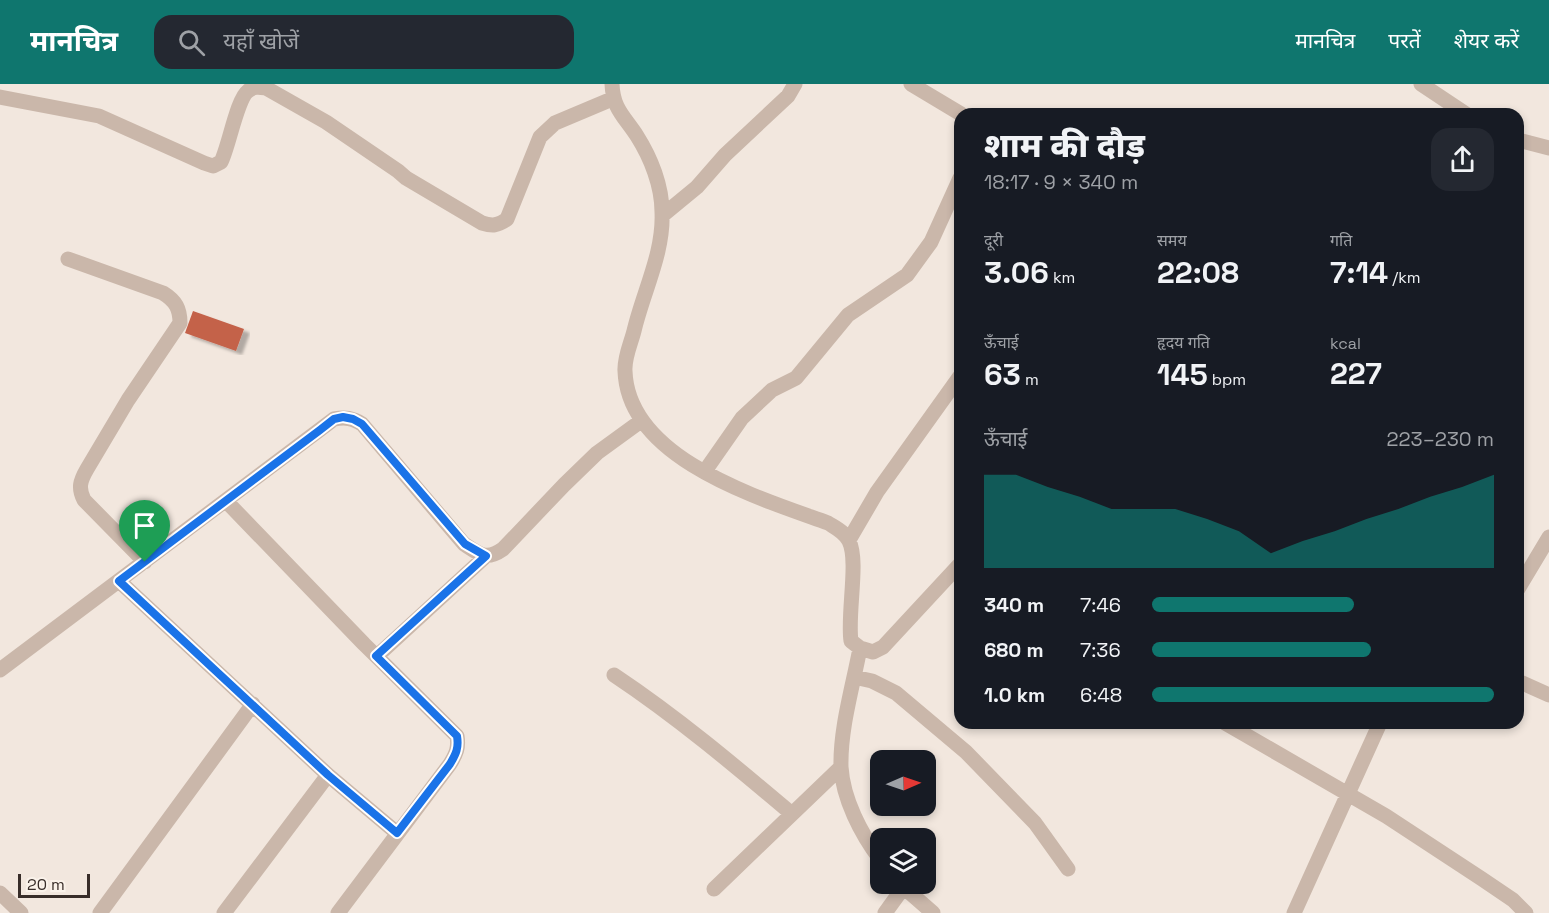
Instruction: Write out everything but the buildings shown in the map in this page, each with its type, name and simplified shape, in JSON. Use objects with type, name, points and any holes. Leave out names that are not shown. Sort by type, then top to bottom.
[{"type":"street","points":[[663,215],[697,187],[725,155],[788,96],[795,84]]},
{"type":"street","points":[[911,84],[954,110]]},
{"type":"street","points":[[1421,84],[1457,108]]},
{"type":"street","points":[[0,97],[112,120],[204,164],[213,166],[221,162],[226,152],[243,96],[249,89],[257,86],[266,88],[326,122],[406,178],[482,223],[492,226],[501,224],[507,219],[540,137],[547,129],[612,92],[617,109],[645,149],[660,188],[663,215],[662,234],[639,308],[625,368],[627,388],[635,412],[641,421],[657,439],[727,485],[828,523],[840,530],[849,540],[853,553],[849,627],[851,641],[860,648],[873,652],[883,646],[954,570]]},
{"type":"street","points":[[1524,142],[1549,148]]},
{"type":"street","points":[[705,471],[742,418],[772,390],[795,378],[848,315],[907,275],[931,242],[954,191]]},
{"type":"street","points":[[68,259],[164,293],[172,299],[180,313],[180,323],[122,410],[81,479],[79,490],[84,500],[145,562]]},
{"type":"street","points":[[849,540],[877,492],[954,384]]},
{"type":"street","points":[[0,669],[334,419],[343,417],[362,424],[465,544],[486,556]]},
{"type":"street","points":[[376,656],[486,556],[495,555],[503,549],[589,461],[641,421]]},
{"type":"street","points":[[226,501],[457,736],[459,745],[450,764],[338,913]]},
{"type":"street","points":[[1524,579],[1549,537]]},
{"type":"street","points":[[119,581],[328,775],[397,833]]},
{"type":"street","points":[[860,648],[845,725],[841,767],[845,789],[854,815],[870,842]]},
{"type":"street","points":[[614,675],[664,708],[705,740],[792,814]]},
{"type":"street","points":[[855,677],[872,681],[896,693],[966,752],[1035,823],[1068,869]]},
{"type":"street","points":[[1524,684],[1549,695]]},
{"type":"street","points":[[100,913],[253,704]]},
{"type":"street","points":[[1235,729],[1386,816],[1513,900],[1526,913]]},
{"type":"street","points":[[1294,913],[1377,729]]},
{"type":"street","points":[[714,890],[841,767]]},
{"type":"street","points":[[224,913],[328,775]]},
{"type":"street","points":[[0,893],[21,913]]},
{"type":"street","points":[[885,913],[896,894]]},
{"type":"street","points":[[910,894],[933,913]]},
{"type":"route","points":[[343,417],[362,424],[465,544],[486,556],[376,656],[457,736],[459,745],[450,764],[397,833],[328,775],[119,581],[145,562],[334,419],[343,417]]}]
